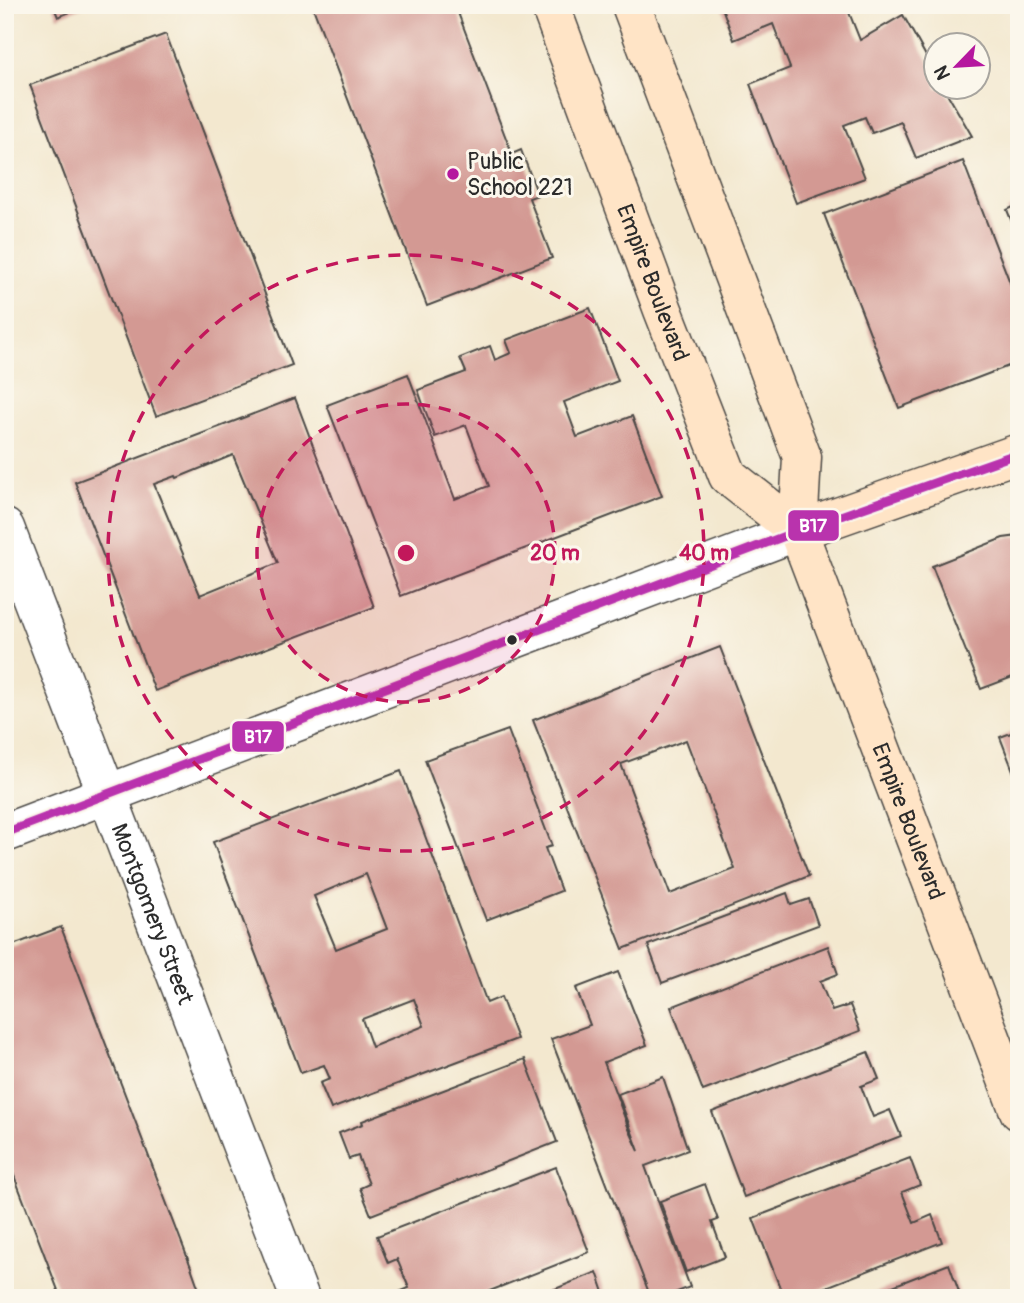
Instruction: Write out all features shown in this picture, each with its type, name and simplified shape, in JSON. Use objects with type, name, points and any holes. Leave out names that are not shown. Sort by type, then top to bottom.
[{"type":"main road","name":"Empire Boulevard","points":[[550,5],[663,310],[728,475],[798,531]]},
{"type":"main road","name":"Empire Boulevard","points":[[631,5],[803,457],[798,531],[1019,1111]]},
{"type":"main road","points":[[798,531],[1019,453]]},
{"type":"street","name":"Montgomery Street","points":[[5,528],[300,1298]]},
{"type":"street","points":[[5,833],[798,531]]},
{"type":"building","points":[[53,5],[87,5],[58,17]]},
{"type":"building","name":"Public School 221","points":[[312,5],[455,5],[512,154],[521,150],[538,195],[529,198],[552,258],[427,306]]},
{"type":"building","points":[[721,5],[846,5],[860,40],[903,15],[922,49],[922,102],[952,102],[972,136],[916,158],[901,122],[872,133],[865,117],[844,125],[865,178],[796,203],[750,84],[790,68],[773,24],[734,40]]},
{"type":"building","points":[[166,34],[292,365],[156,416],[30,85]]},
{"type":"building","points":[[963,161],[1019,306],[1019,362],[899,408],[824,214]]},
{"type":"building","points":[[1013,207],[1019,218],[1019,239],[1007,210]]},
{"type":"building","points":[[590,308],[618,381],[564,402],[577,437],[632,416],[662,496],[401,596],[327,405],[408,374],[455,499],[489,486],[466,425],[435,437],[418,390],[466,372],[460,358],[490,346],[495,360],[511,353],[506,340]]},
{"type":"building","points":[[295,398],[374,607],[155,691],[75,482]],"holes":[[[233,455],[278,563],[200,595],[154,484],[176,476],[177,478]]]},
{"type":"building","points":[[1019,536],[1019,663],[1014,664],[1018,675],[981,689],[932,566],[1003,538]]},
{"type":"building","points":[[720,647],[809,876],[623,949],[533,720]],"holes":[[[686,740],[735,869],[670,894],[621,764]]]},
{"type":"building","points":[[508,730],[552,846],[545,848],[561,891],[486,920],[425,760]]},
{"type":"building","points":[[1019,730],[1019,786],[1000,737]]},
{"type":"building","points":[[401,771],[487,1003],[501,997],[517,1039],[331,1109],[320,1083],[330,1079],[324,1065],[301,1073],[213,842]],"holes":[[[366,874],[387,929],[336,949],[314,896]],[[414,999],[424,1026],[372,1047],[362,1019]]]},
{"type":"building","points":[[787,893],[791,905],[809,899],[818,925],[662,983],[648,945]]},
{"type":"building","points":[[61,927],[202,1298],[61,1298],[5,1152],[5,948]]},
{"type":"building","points":[[828,946],[838,974],[820,981],[832,1011],[850,1005],[860,1031],[703,1091],[671,1007]]},
{"type":"building","points":[[618,972],[647,1045],[604,1062],[629,1129],[639,1151],[618,1094],[663,1077],[688,1150],[645,1166],[690,1287],[662,1298],[651,1298],[551,1039],[590,1025],[576,988]]},
{"type":"building","points":[[868,1052],[879,1079],[861,1086],[867,1102],[873,1117],[890,1110],[901,1136],[744,1197],[712,1112]]},
{"type":"building","points":[[525,1059],[557,1142],[371,1215],[360,1188],[369,1184],[358,1156],[349,1159],[339,1133],[363,1124],[362,1121]]},
{"type":"building","points":[[910,1158],[920,1185],[902,1192],[914,1223],[932,1215],[942,1242],[798,1298],[784,1298],[753,1218]]},
{"type":"building","points":[[556,1167],[589,1252],[472,1298],[401,1298],[399,1292],[409,1288],[397,1259],[388,1263],[377,1236]]},
{"type":"building","points":[[705,1184],[718,1220],[712,1222],[725,1257],[686,1272],[660,1201]]},
{"type":"building","points":[[949,1264],[959,1292],[942,1298],[862,1298]]},
{"type":"building","points":[[597,1272],[606,1298],[533,1298]]},
{"type":"transit line","name":"B17","points":[[5,833],[798,531],[1019,453]]},
{"type":"place","name":"Public School 221","points":[[453,174]]}]
